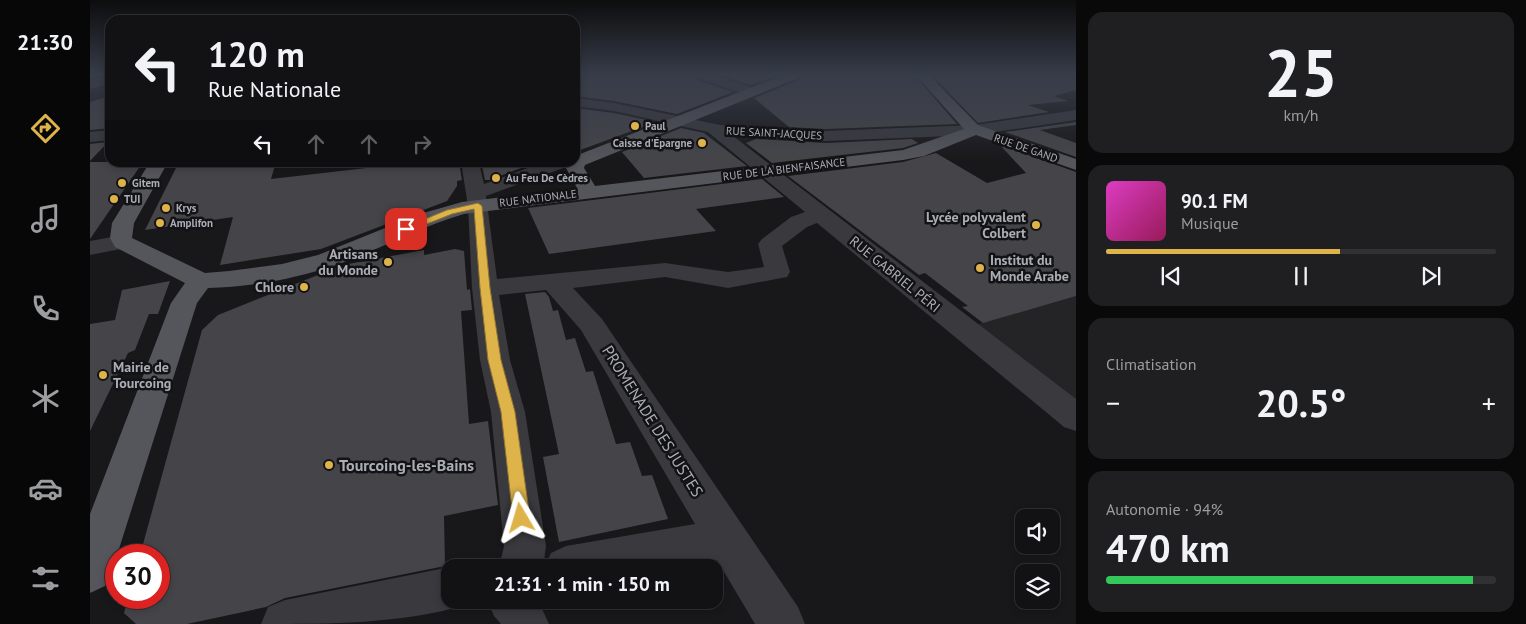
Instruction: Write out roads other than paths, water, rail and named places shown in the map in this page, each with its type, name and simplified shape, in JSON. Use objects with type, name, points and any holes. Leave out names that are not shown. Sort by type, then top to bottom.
[{"type":"main road","name":"RUE NATIONALE","points":[[580,160],[719,104]]},
{"type":"main road","points":[[948,104],[975,130]]},
{"type":"main road","name":"RUE DE GAND","points":[[975,130],[1076,165]]},
{"type":"main road","name":"RUE DE LA BIENFAISANCE","points":[[589,192],[910,154],[975,130]]},
{"type":"main road","points":[[90,571],[184,303],[200,281],[183,270],[123,242],[120,234],[123,223],[156,167]]},
{"type":"main road","name":"RUE NATIONALE","points":[[200,281],[218,280],[317,263],[477,200],[589,192],[574,167]]},
{"type":"street","name":"RUE SAINT-JACQUES","points":[[592,104],[614,107],[714,129],[826,136],[975,130],[1076,115]]},
{"type":"street","name":"RUE GABRIEL PÉRI","points":[[714,129],[1076,418]]},
{"type":"street","points":[[90,137],[105,136]]},
{"type":"street","points":[[471,167],[477,200],[485,288],[496,367],[508,412],[525,546],[523,559]]},
{"type":"street","points":[[477,200],[551,167]]},
{"type":"street","points":[[485,288],[666,270],[728,280],[778,272],[770,244],[799,222],[820,214]]},
{"type":"street","points":[[90,248],[123,242]]},
{"type":"street","name":"PROMENADE DES JUSTES","points":[[553,282],[592,325],[781,624]]},
{"type":"street","points":[[614,559],[727,538]]},
{"type":"street","points":[[285,624],[441,591]]},
{"type":"street","points":[[518,609],[525,624]]},
{"type":"place","name":"Paul","points":[[635,126]]},
{"type":"place","name":"Caisse d'Épargne","points":[[702,143]]},
{"type":"place","name":"Au Feu De Cèdres","points":[[496,178]]},
{"type":"place","name":"Gitem","points":[[122,183]]},
{"type":"place","name":"TUI","points":[[114,199]]},
{"type":"place","name":"Krys","points":[[166,208]]},
{"type":"place","name":"Amplifon","points":[[160,223]]},
{"type":"place","name":"Lycée polyvalent Colbert","points":[[1036,225]]},
{"type":"place","name":"Artisans du Monde","points":[[388,262]]},
{"type":"place","name":"Institut du Monde Arabe","points":[[980,268]]},
{"type":"place","name":"Chlore","points":[[304,287]]},
{"type":"place","name":"Mairie de Tourcoing","points":[[103,375]]},
{"type":"place","name":"Tourcoing-les-Bains","points":[[329,465]]}]
